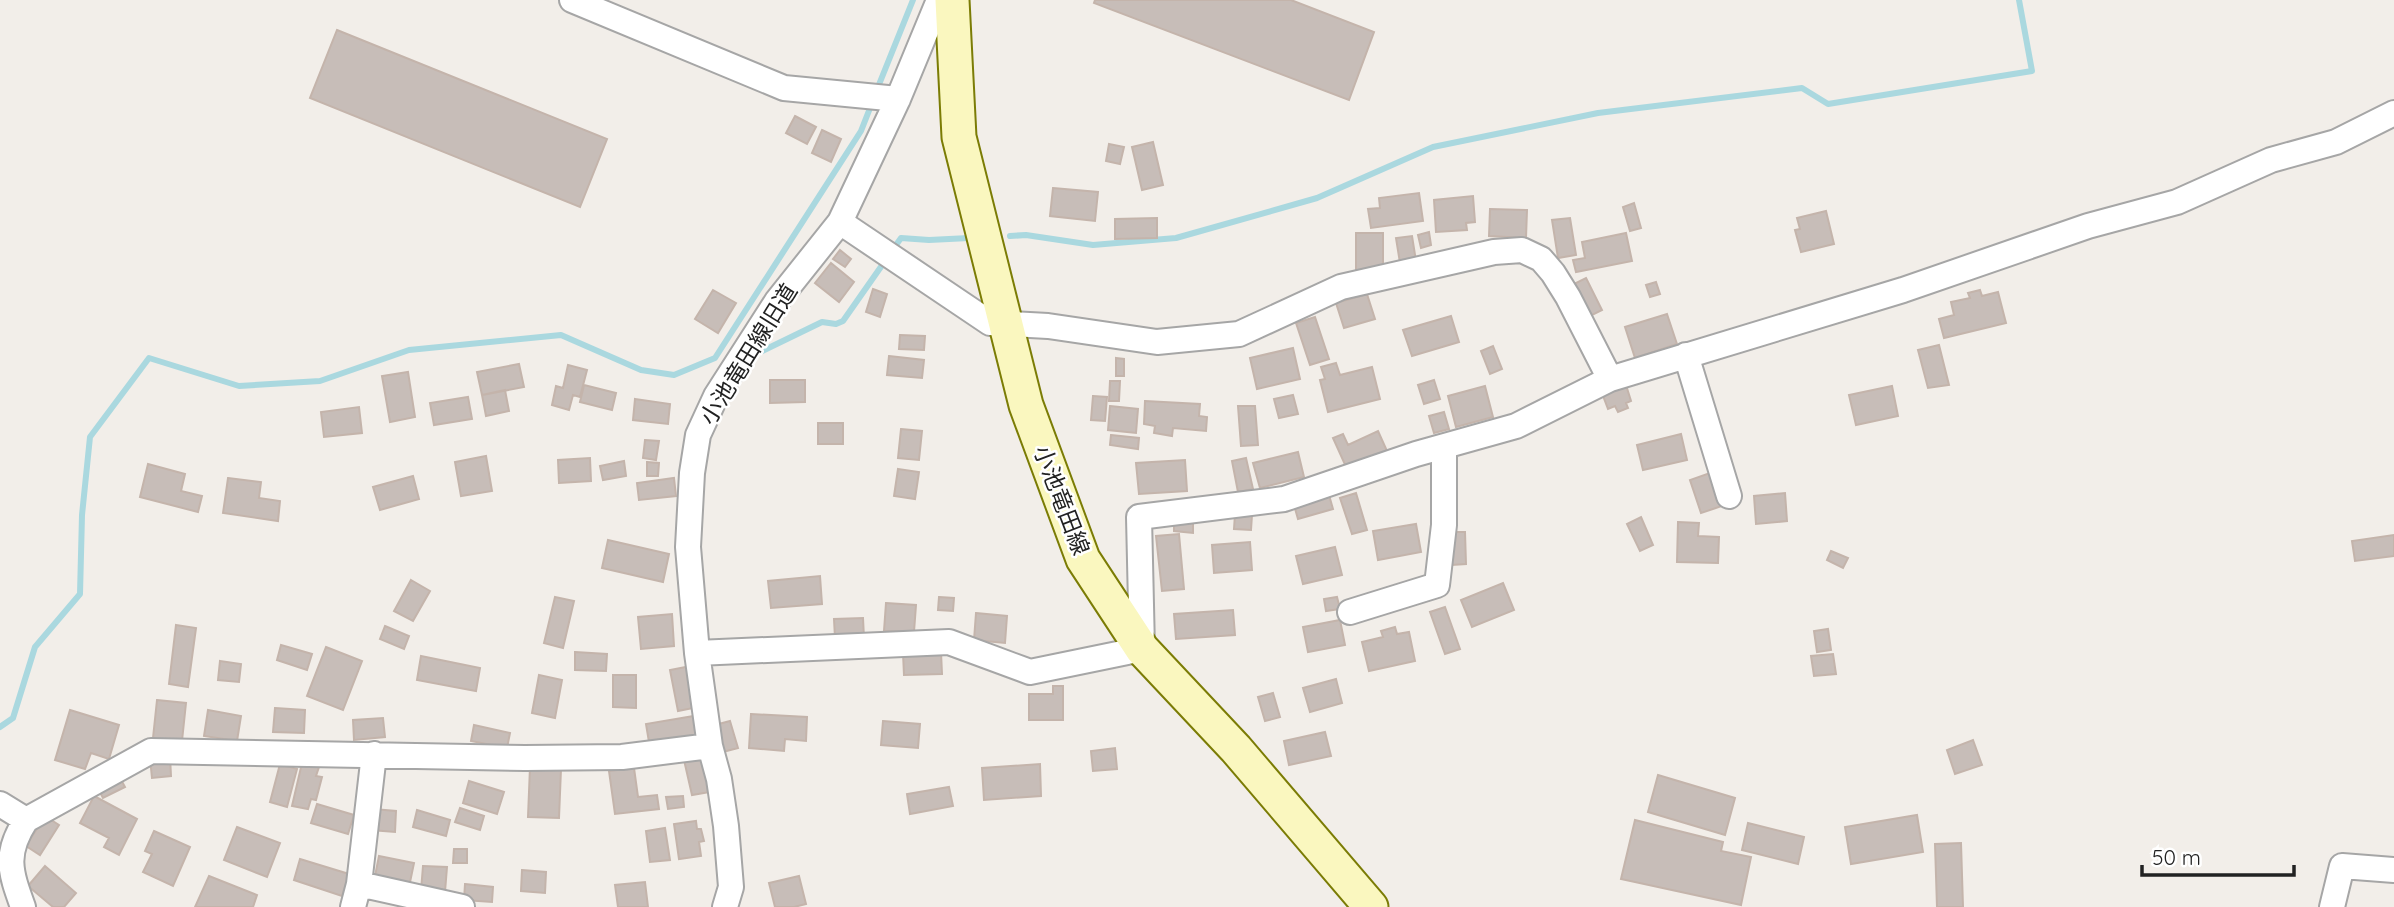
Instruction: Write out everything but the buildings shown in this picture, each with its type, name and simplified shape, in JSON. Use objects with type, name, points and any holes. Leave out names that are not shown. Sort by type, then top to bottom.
[{"type":"main road","name":"小池竜田線","points":[[952,0],[960,137],[1026,405],[1083,559],[1142,649],[1236,749],[1371,907]]},
{"type":"street","points":[[572,0],[784,88],[881,97]]},
{"type":"street","name":"小池竜田線旧道","points":[[725,907],[731,887],[726,826],[719,779],[710,746],[697,653],[688,547],[692,473],[698,435],[716,396],[776,301],[839,222],[881,97],[939,0]]},
{"type":"street","points":[[697,653],[949,642],[1030,672],[1142,649],[1139,517],[1284,499],[1516,426],[1610,379],[1903,290],[2088,226],[2177,202],[2271,160],[2336,142],[2394,113]]},
{"type":"street","points":[[839,222],[990,323],[1048,326],[1157,342],[1239,334],[1342,287],[1494,252],[1522,250],[1541,259],[1553,273],[1569,297],[1610,379]]},
{"type":"street","points":[[1686,355],[1729,496]]},
{"type":"street","points":[[1350,612],[1437,585],[1444,525],[1444,447]]},
{"type":"street","points":[[23,907],[11,874],[10,856],[26,820],[151,751],[525,758],[622,757],[710,746]]},
{"type":"street","points":[[374,754],[356,895],[462,907]]},
{"type":"street","points":[[0,804],[26,820]]},
{"type":"street","points":[[2332,907],[2342,866],[2394,870]]},
{"type":"waterway","points":[[876,92],[913,0]]},
{"type":"waterway","points":[[1010,236],[1026,235],[1093,245],[1176,238],[1317,198],[1433,147],[1598,113],[1802,88],[1828,104],[2032,71],[2019,0]]},
{"type":"waterway","points":[[0,727],[13,718],[35,647],[80,594],[82,515],[90,437],[149,358],[239,386],[320,381],[409,350],[561,335],[641,370],[674,375],[715,358],[861,131],[872,103]]},
{"type":"waterway","points":[[891,252],[901,238],[969,238]]},
{"type":"waterway","points":[[750,357],[822,322],[836,324],[843,321],[885,261]]}]
